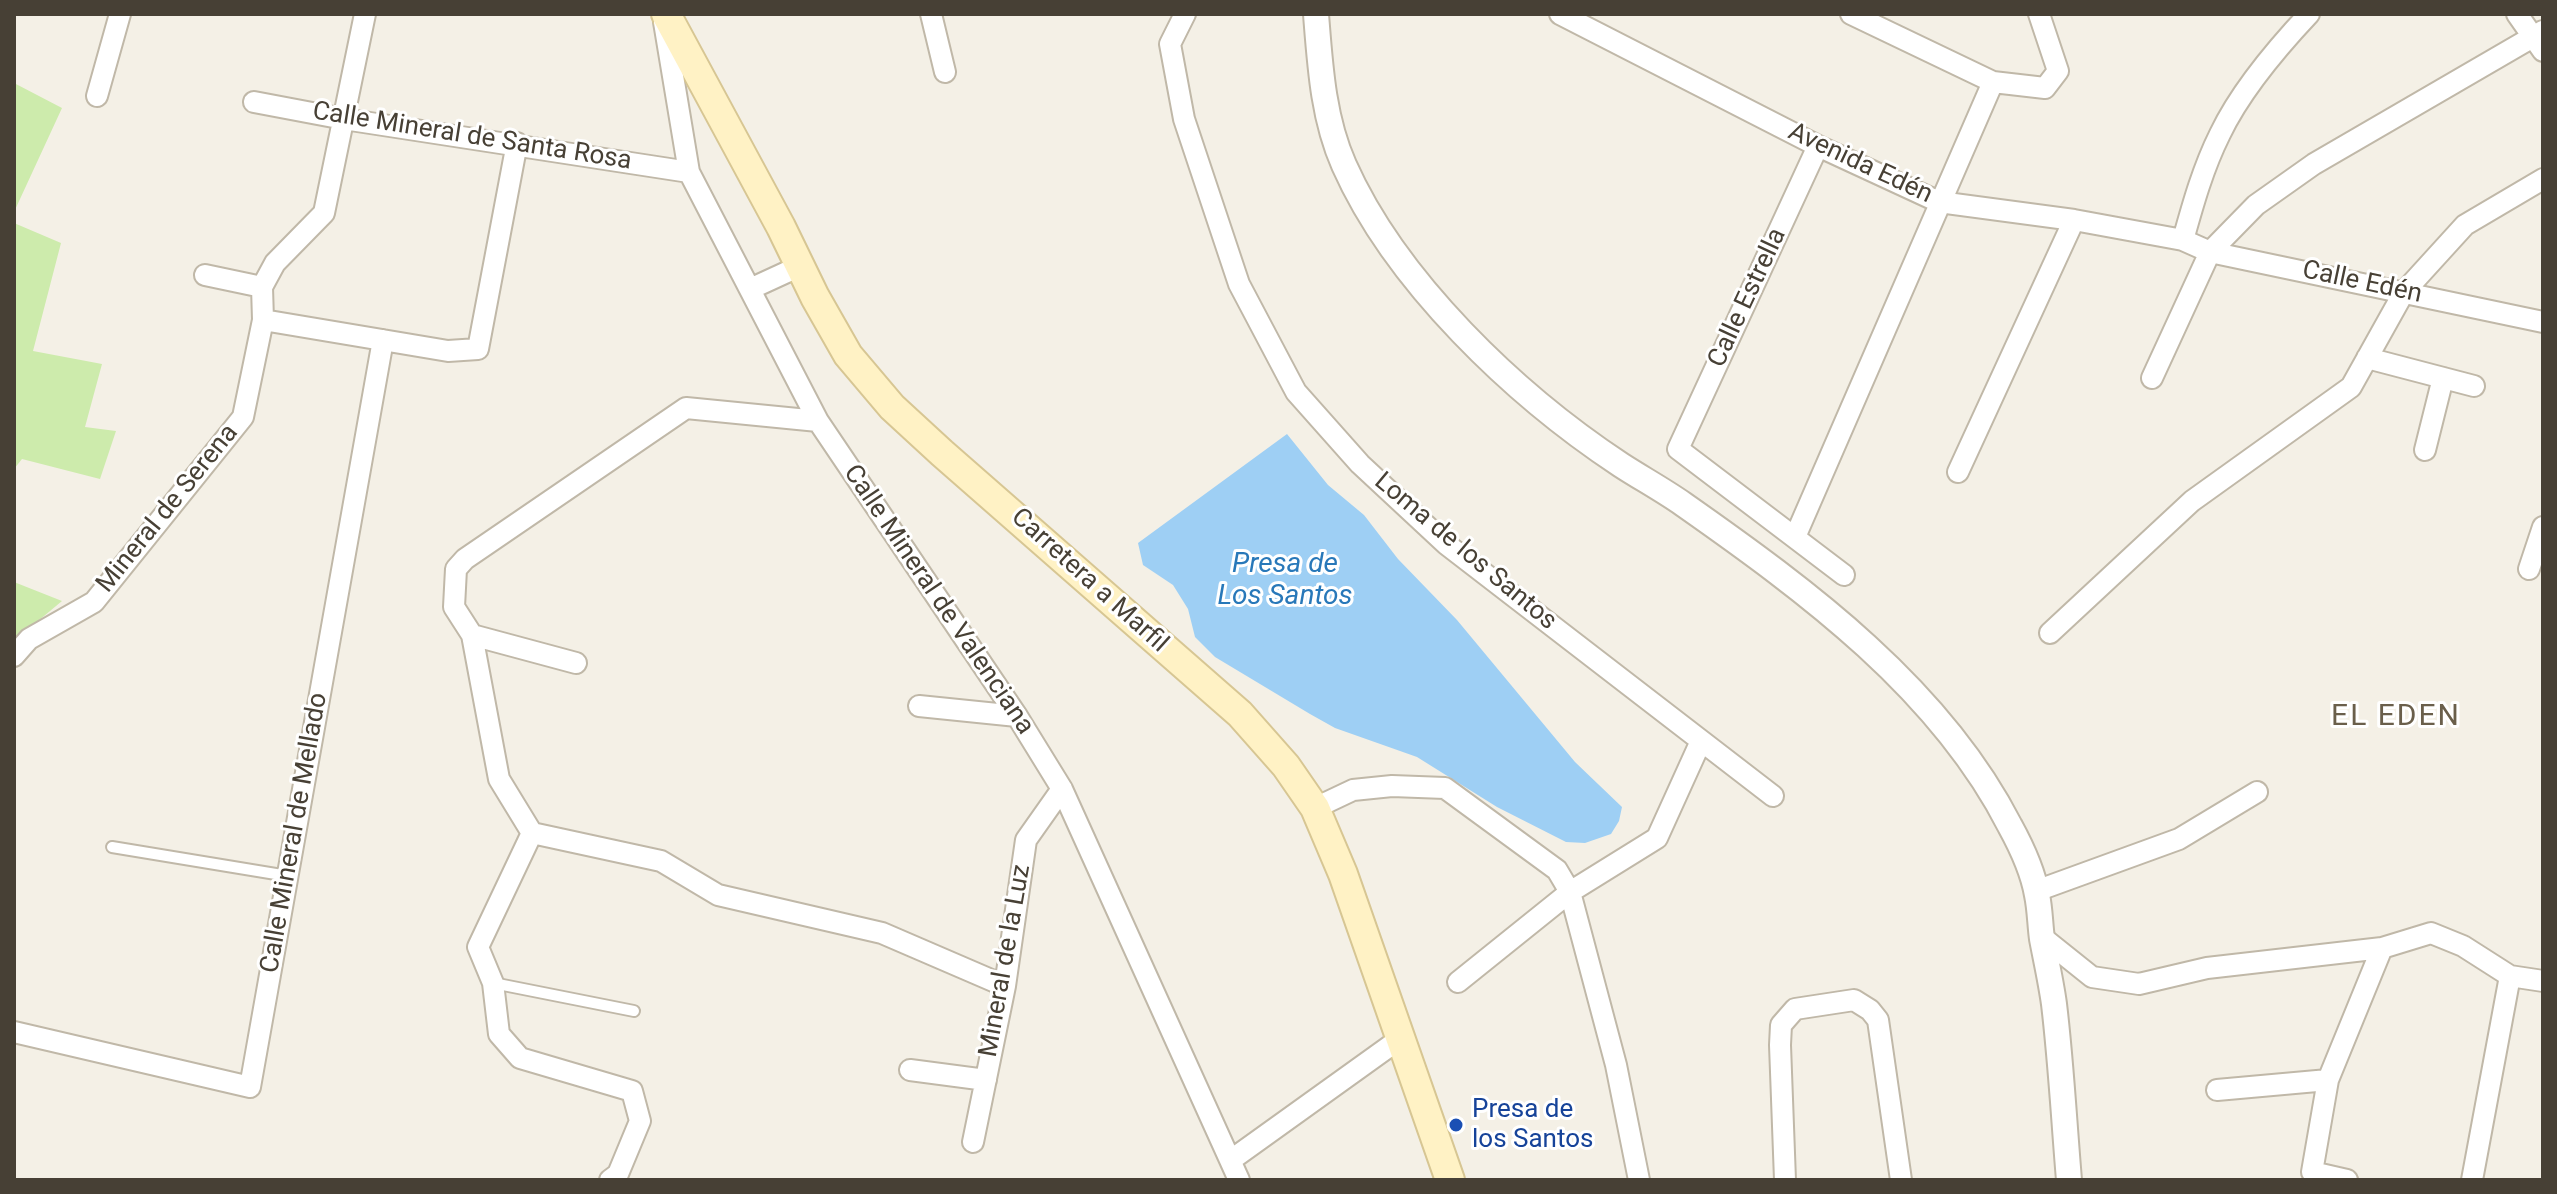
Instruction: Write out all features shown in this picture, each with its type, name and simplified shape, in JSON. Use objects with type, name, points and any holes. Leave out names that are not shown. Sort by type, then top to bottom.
[{"type":"main road","name":"Carretera a Marfil","points":[[664,14],[848,355],[892,407],[1240,714],[1286,766],[1315,808],[1343,874],[1450,1180]]},
{"type":"street","points":[[97,96],[120,14]]},
{"type":"street","points":[[205,275],[262,287],[275,263],[324,213],[365,14]]},
{"type":"street","name":"Calle Mineral de Valenciana","points":[[664,14],[689,172],[818,421],[1017,716],[1062,789],[1239,1180]]},
{"type":"street","points":[[931,14],[945,72]]},
{"type":"street","name":"Loma de los Santos","points":[[1185,14],[1170,44],[1184,119],[1239,284],[1296,392],[1360,464],[1446,544],[1773,796]]},
{"type":"street","points":[[1316,14],[1323,93],[1343,163],[1376,225],[1413,278],[1457,327],[1536,400],[1619,463],[1680,501],[1779,574],[1884,662],[1923,699],[1962,746],[2011,826],[2036,891],[2054,1003],[2069,1180]]},
{"type":"street","name":"Avenida Edén","points":[[1560,14],[1818,146],[1939,202],[2074,220],[2183,240]]},
{"type":"street","points":[[1851,14],[1993,82],[2045,88],[2058,71],[2053,48],[2039,14]]},
{"type":"street","points":[[2183,240],[2198,188],[2221,132],[2273,52],[2309,14]]},
{"type":"street","points":[[2152,378],[2210,252],[2256,205],[2314,164],[2540,40],[2517,14]]},
{"type":"street","points":[[1844,575],[1795,537],[1993,82]]},
{"type":"street","name":"Calle Mineral de Santa Rosa","points":[[254,102],[344,119],[517,143],[689,172]]},
{"type":"street","points":[[263,320],[448,351],[478,349],[517,143]]},
{"type":"street","name":"Calle Estrella","points":[[1795,537],[1678,449],[1818,146]]},
{"type":"street","points":[[2050,633],[2192,501],[2351,387],[2404,292],[2465,225],[2543,179]]},
{"type":"street","points":[[1958,472],[2074,220]]},
{"type":"street","name":"Calle Edén","points":[[2183,240],[2210,252],[2543,322]]},
{"type":"street","points":[[750,289],[800,266]]},
{"type":"street","name":"Mineral de Serena","points":[[14,656],[29,639],[94,602],[243,417],[263,320],[262,287]]},
{"type":"street","name":"Calle Mineral de Mellado","points":[[14,1032],[250,1087],[383,340]]},
{"type":"street","points":[[2367,358],[2474,386]]},
{"type":"street","points":[[2425,450],[2443,378]]},
{"type":"street","points":[[818,421],[686,408],[465,559],[456,569],[454,607],[472,635],[499,779],[532,833],[661,861],[718,895],[882,933],[1005,986]]},
{"type":"street","points":[[2529,569],[2543,527]]},
{"type":"street","points":[[472,635],[576,663]]},
{"type":"street","points":[[919,706],[1017,716]]},
{"type":"street","points":[[1458,982],[1570,892],[1657,838],[1701,741]]},
{"type":"street","points":[[1315,808],[1353,790],[1392,786],[1445,788],[1557,870],[1570,892],[1616,1065],[1639,1180]]},
{"type":"street","name":"Mineral de la Luz","points":[[973,1142],[1005,986],[1026,840],[1062,789]]},
{"type":"street","points":[[2036,891],[2179,839],[2257,792]]},
{"type":"street","points":[[532,833],[478,947],[493,983],[499,1034],[520,1058],[632,1091],[640,1121],[618,1174],[610,1180]]},
{"type":"street","points":[[2042,937],[2092,977],[2139,984],[2207,968],[2382,948],[2431,933],[2463,946],[2510,976],[2543,981]]},
{"type":"street","points":[[2347,1180],[2312,1172],[2328,1080],[2382,948]]},
{"type":"street","points":[[2472,1180],[2510,976]]},
{"type":"street","points":[[1785,1180],[1781,1025],[1795,1009],[1854,1000],[1870,1010],[1878,1020],[1901,1180]]},
{"type":"street","points":[[1231,1160],[1401,1038]]},
{"type":"street","points":[[910,1070],[986,1080]]},
{"type":"street","points":[[2217,1090],[2328,1080]]},
{"type":"lane","points":[[112,847],[288,876]]},
{"type":"lane","points":[[493,983],[634,1011]]},
{"type":"green space","points":[[14,83],[62,108],[14,212]]},
{"type":"green space","points":[[14,223],[61,243],[33,351],[102,364],[85,427],[116,431],[100,479],[22,459],[14,469]]},
{"type":"green space","points":[[14,582],[62,601],[14,641]]},
{"type":"water","name":"Presa de Los Santos","points":[[1287,434],[1328,485],[1364,515],[1398,559],[1457,620],[1575,762],[1622,807],[1619,821],[1611,834],[1585,843],[1566,842],[1497,807],[1417,757],[1335,728],[1215,657],[1195,637],[1188,609],[1173,585],[1143,565],[1138,543]]},
{"type":"place","name":"Presa de los Santos","points":[[1456,1125]]},
{"type":"district","name":"EL EDEN","points":[[2396,717]]}]
